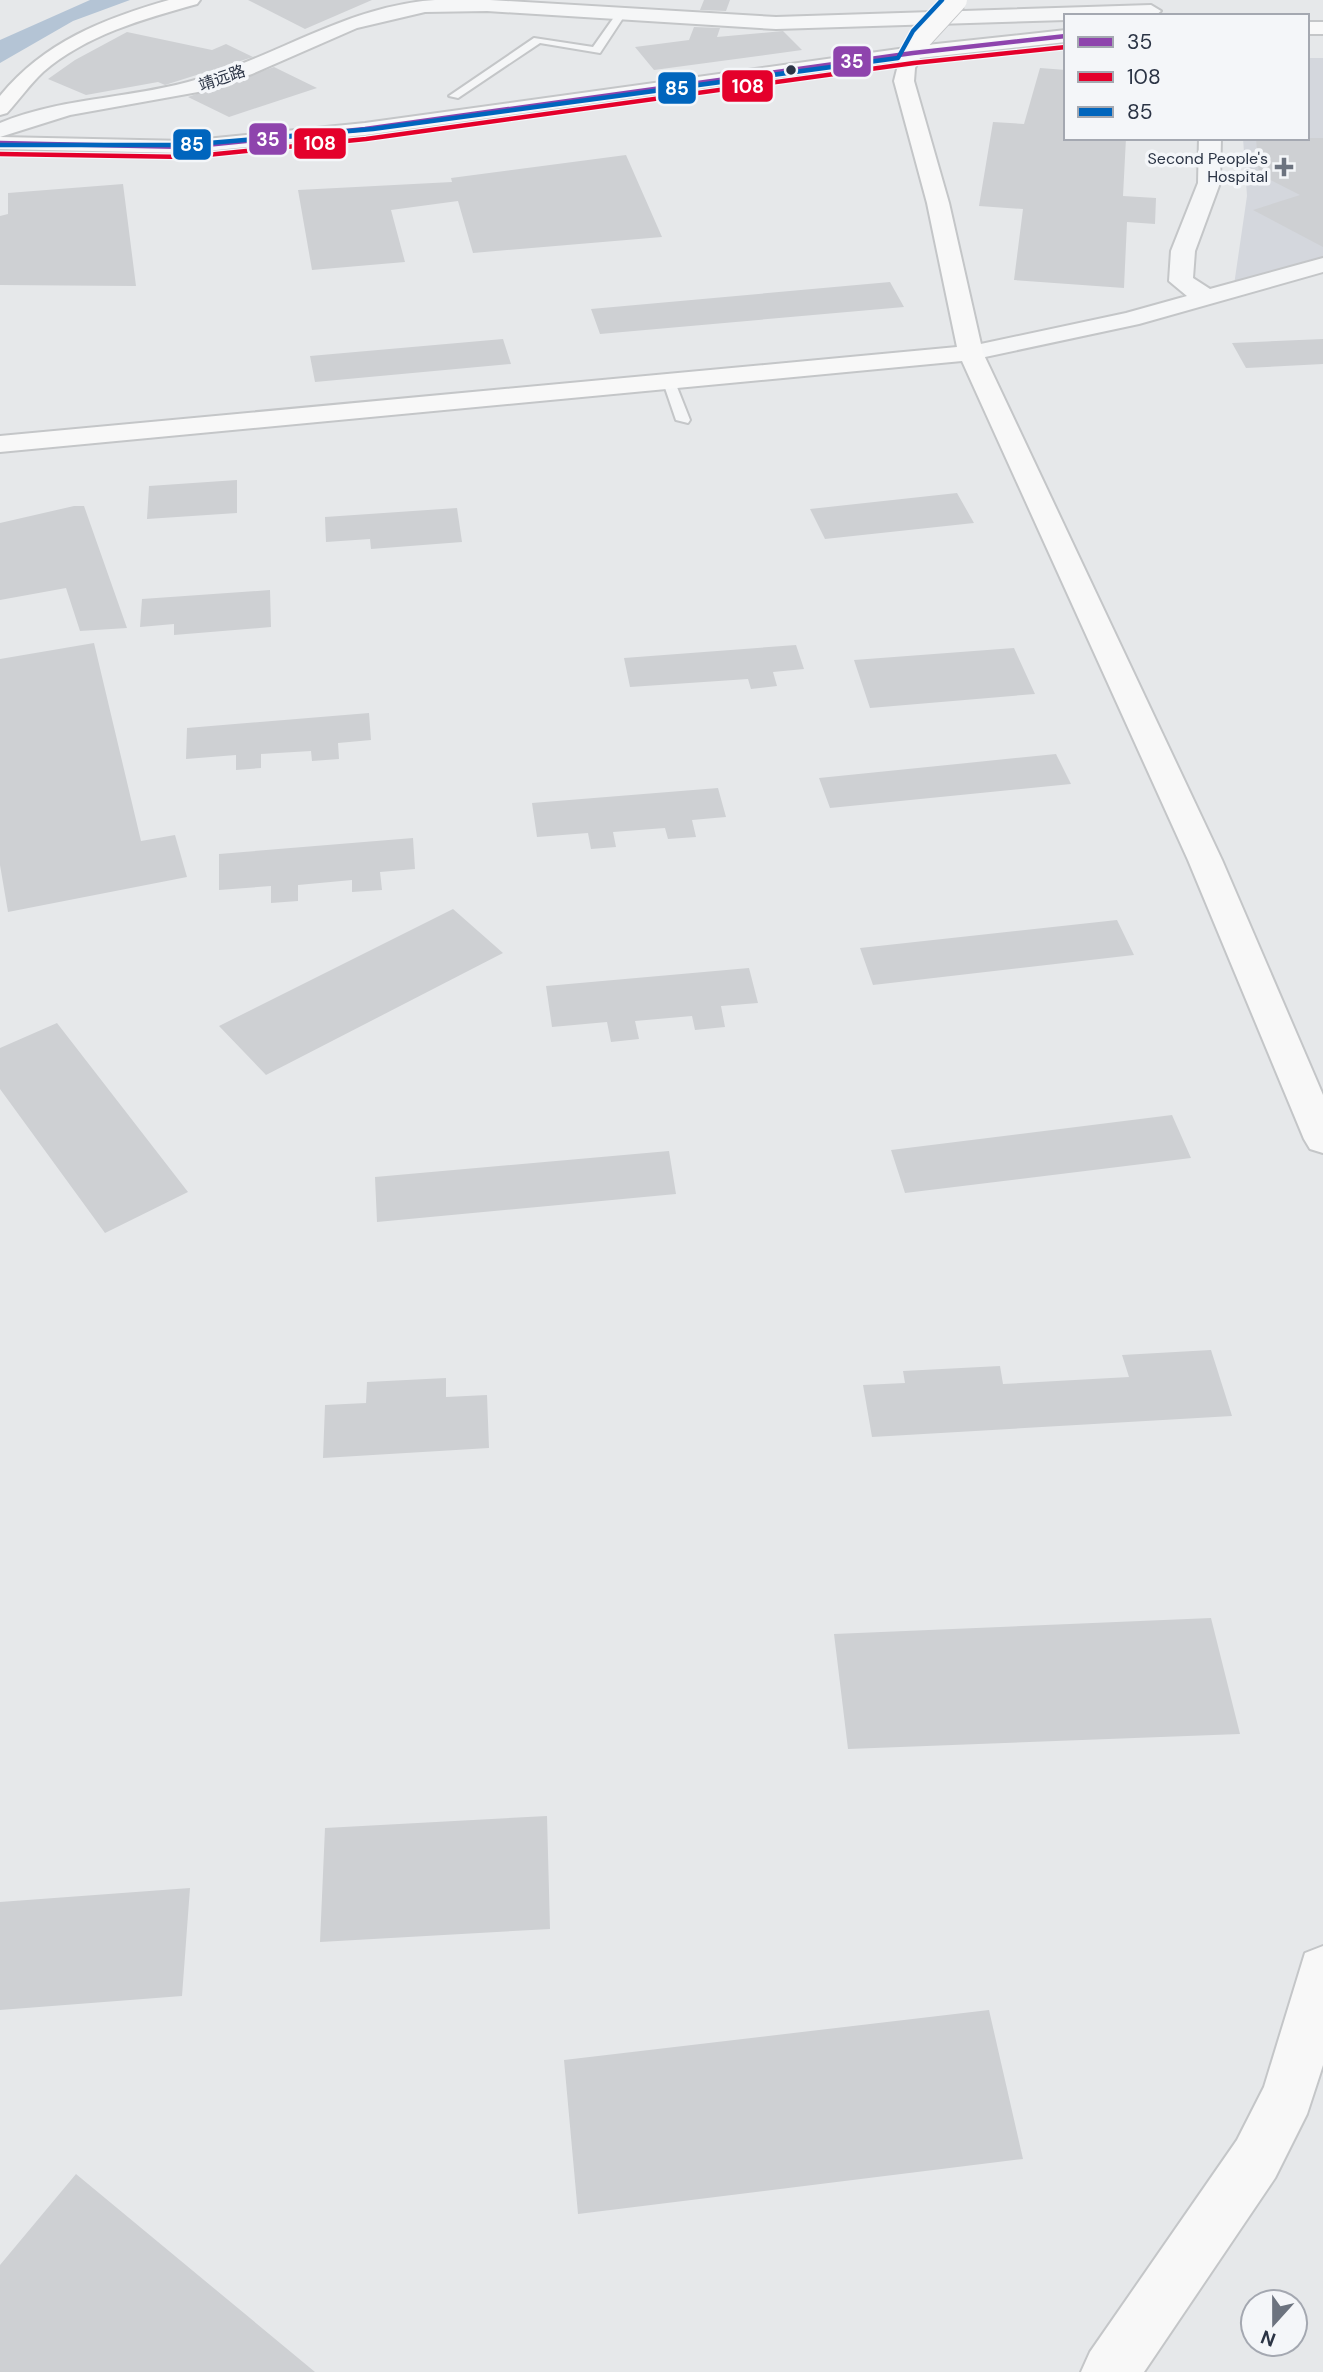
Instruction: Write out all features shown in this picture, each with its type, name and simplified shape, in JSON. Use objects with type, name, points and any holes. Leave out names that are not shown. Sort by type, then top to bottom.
[{"type":"street","points":[[0,109],[38,66],[69,44],[117,21],[190,0]]},
{"type":"street","points":[[956,0],[913,53],[904,81],[939,203],[971,354],[1205,860],[1323,1139]]},
{"type":"street","name":"靖远路","points":[[0,131],[49,113],[198,86],[240,73],[364,19],[407,8],[573,6],[620,15],[776,23],[1152,11]]},
{"type":"street","points":[[0,143],[186,147],[352,131],[913,53],[1064,36]]},
{"type":"street","points":[[0,156],[185,155],[374,139],[913,53],[1064,46]]},
{"type":"street","points":[[1205,297],[1181,281],[1183,251],[1209,183],[1210,140]]},
{"type":"street","points":[[0,444],[971,354],[1118,322],[1323,265]]},
{"type":"street","points":[[1110,2372],[1256,2159],[1288,2095],[1323,1972]]},
{"type":"lane","points":[[454,96],[538,40],[596,51],[620,15]]},
{"type":"lane","points":[[669,382],[683,420]]},
{"type":"shaded area","name":"Second People's Hospital","points":[[1309,58],[1323,58],[1323,261],[1234,285],[1247,196],[1243,140],[1309,140]]},
{"type":"water","points":[[90,0],[130,0],[73,21],[0,63],[0,40]]},
{"type":"building","points":[[248,0],[372,0],[305,29]]},
{"type":"building","points":[[704,0],[730,0],[726,11],[700,10]]},
{"type":"building","points":[[694,27],[720,28],[717,37],[783,31],[802,50],[654,70],[635,47],[689,40]]},
{"type":"building","points":[[127,32],[212,50],[226,44],[253,57],[165,85],[158,82],[86,95],[48,79],[75,60]]},
{"type":"building","points":[[274,67],[317,88],[229,117],[188,97]]},
{"type":"building","points":[[1040,68],[1064,70],[1064,140],[1126,140],[1123,196],[1156,198],[1155,224],[1127,222],[1124,288],[1014,280],[1023,209],[979,206],[993,122],[1024,124]]},
{"type":"building","points":[[1323,138],[1323,247],[1253,210],[1300,195],[1259,174],[1256,140]]},
{"type":"building","points":[[626,155],[662,237],[473,253],[458,201],[391,210],[405,262],[312,270],[298,190],[452,182],[451,178]]},
{"type":"building","points":[[123,184],[136,286],[0,285],[0,216],[8,214],[8,193]]},
{"type":"building","points":[[890,282],[904,307],[600,334],[591,309]]},
{"type":"building","points":[[503,339],[511,364],[315,382],[310,356]]},
{"type":"building","points":[[1323,339],[1323,364],[1246,368],[1232,343]]},
{"type":"building","points":[[237,480],[237,513],[147,519],[149,486]]},
{"type":"building","points":[[957,493],[974,523],[825,539],[810,509]]},
{"type":"building","points":[[84,506],[127,628],[80,631],[66,588],[0,600],[0,523]]},
{"type":"building","points":[[457,508],[462,542],[371,549],[370,539],[326,542],[325,517]]},
{"type":"building","points":[[270,590],[271,627],[174,635],[174,624],[140,627],[142,599]]},
{"type":"building","points":[[94,643],[141,841],[175,835],[187,877],[8,912],[0,865],[0,659]]},
{"type":"building","points":[[796,645],[804,669],[773,672],[777,686],[751,689],[748,679],[630,687],[624,658]]},
{"type":"building","points":[[1014,648],[1035,694],[870,708],[854,660]]},
{"type":"building","points":[[369,713],[371,740],[338,743],[339,759],[312,761],[311,751],[261,754],[261,768],[236,770],[236,755],[186,759],[187,728]]},
{"type":"building","points":[[1056,754],[1071,784],[830,808],[819,778]]},
{"type":"building","points":[[718,788],[726,817],[692,820],[696,837],[668,839],[665,828],[613,832],[616,847],[591,849],[588,833],[537,837],[532,803]]},
{"type":"building","points":[[413,838],[415,869],[380,872],[382,890],[352,892],[352,880],[298,885],[298,901],[271,903],[271,886],[219,890],[219,854]]},
{"type":"building","points":[[453,909],[503,953],[266,1075],[219,1026]]},
{"type":"building","points":[[1117,920],[1134,955],[873,985],[860,948]]},
{"type":"building","points":[[749,968],[758,1003],[721,1006],[725,1027],[695,1030],[692,1016],[635,1021],[639,1039],[611,1042],[607,1022],[552,1027],[546,986]]},
{"type":"building","points":[[57,1023],[188,1192],[105,1233],[0,1089],[0,1048]]},
{"type":"building","points":[[1172,1115],[1191,1158],[905,1193],[891,1150]]},
{"type":"building","points":[[669,1151],[676,1194],[377,1222],[375,1177]]},
{"type":"building","points":[[1211,1350],[1232,1416],[872,1437],[863,1385],[905,1383],[903,1371],[1000,1366],[1003,1384],[1129,1377],[1122,1355]]},
{"type":"building","points":[[446,1378],[446,1397],[487,1395],[489,1448],[323,1458],[325,1405],[366,1403],[367,1382]]},
{"type":"building","points":[[1211,1618],[1240,1734],[848,1749],[834,1634]]},
{"type":"building","points":[[547,1816],[550,1929],[320,1942],[325,1828]]},
{"type":"building","points":[[190,1888],[182,1996],[0,2010],[0,1902]]},
{"type":"building","points":[[989,2010],[1023,2159],[578,2214],[564,2060]]},
{"type":"building","points":[[76,2174],[315,2372],[0,2372],[0,2265]]},
{"type":"transit line","name":"85","points":[[0,145],[185,145],[373,129],[898,58],[913,31],[942,0]]},
{"type":"transit line","name":"35","points":[[0,143],[186,147],[365,129],[913,53],[1064,36]]},
{"type":"transit line","name":"108","points":[[0,154],[187,157],[366,139],[914,63],[1064,47]]},
{"type":"place","name":"Second People's Hospital","points":[[1284,167]]}]
